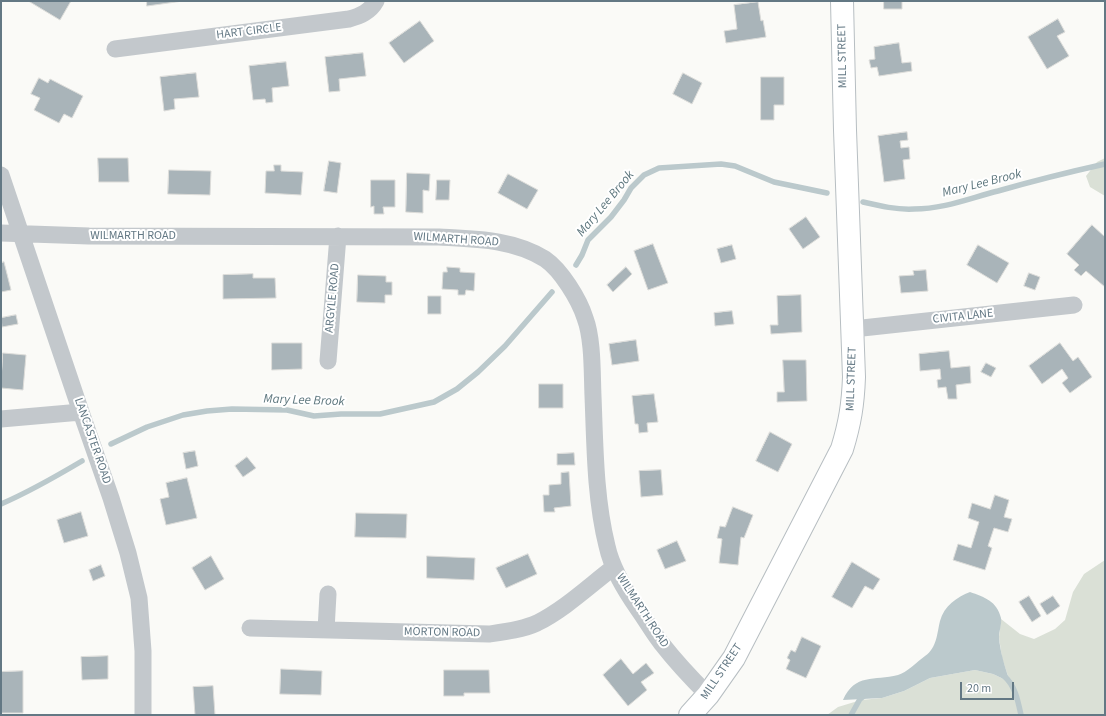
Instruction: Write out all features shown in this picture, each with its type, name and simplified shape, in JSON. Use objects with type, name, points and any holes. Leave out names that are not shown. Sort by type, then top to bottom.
[{"type":"street","name":"HART CIRCLE","points":[[115,49],[349,19],[364,14],[374,5],[376,1]]},
{"type":"street","name":"MILL STREET","points":[[690,715],[708,695],[734,658],[842,449],[849,427],[853,404],[854,377],[842,1]]},
{"type":"street","name":"LANCASTER ROAD","points":[[1,175],[81,412],[96,450],[128,553],[139,598],[143,651],[143,715]]},
{"type":"street","name":"WILMARTH ROAD","points":[[1,233],[89,236],[439,237],[495,241],[525,249],[545,259],[560,273],[574,293],[586,318],[591,349],[599,500],[607,547],[614,567],[629,596],[661,643],[685,672],[708,695]]},
{"type":"street","name":"ARGYLE ROAD","points":[[328,361],[338,236]]},
{"type":"street","name":"CIVITA LANE","points":[[853,328],[1074,305]]},
{"type":"street","points":[[1,419],[81,412]]},
{"type":"street","name":"MORTON ROAD","points":[[250,628],[489,634],[515,630],[536,624],[560,609],[614,567]]},
{"type":"street","points":[[326,630],[328,594]]},
{"type":"shaded area","points":[[1105,158],[1105,196],[1090,187],[1086,176],[1097,162]]},
{"type":"shaded area","points":[[1105,560],[1105,715],[827,715],[838,707],[861,700],[882,698],[904,691],[930,678],[975,670],[993,674],[1010,682],[1002,658],[999,637],[1001,619],[1020,634],[1034,639],[1055,629],[1065,620],[1073,592],[1084,574]]},
{"type":"shaded area","points":[[970,592],[989,600],[999,612],[1001,618],[999,635],[1000,643],[1003,660],[1010,682],[993,674],[975,670],[930,678],[904,691],[882,698],[843,700],[848,691],[859,682],[901,674],[929,653],[934,645],[940,621],[945,611],[956,599]]},
{"type":"building","points":[[71,1],[60,20],[30,2]]},
{"type":"building","points":[[147,1],[183,1],[147,6]]},
{"type":"building","points":[[884,1],[902,1],[902,9],[884,9]]},
{"type":"building","points":[[758,2],[761,21],[763,20],[766,37],[726,43],[724,31],[737,29],[734,5]]},
{"type":"building","points":[[1058,19],[1065,32],[1057,36],[1069,56],[1047,69],[1028,37]]},
{"type":"building","points":[[420,21],[434,41],[404,63],[389,43]]},
{"type":"building","points":[[899,43],[902,63],[911,62],[912,71],[879,76],[877,67],[871,68],[869,60],[875,59],[874,47]]},
{"type":"building","points":[[363,53],[366,76],[339,79],[340,91],[329,92],[325,57]]},
{"type":"building","points":[[286,62],[289,86],[272,88],[273,102],[266,103],[265,99],[253,100],[249,66]]},
{"type":"building","points":[[196,73],[199,97],[174,99],[175,109],[164,111],[160,77]]},
{"type":"building","points":[[683,73],[702,83],[692,104],[673,94]]},
{"type":"building","points":[[761,77],[784,77],[784,105],[774,105],[774,120],[761,120]]},
{"type":"building","points":[[39,78],[48,83],[50,79],[83,96],[72,118],[64,114],[59,123],[34,110],[40,98],[31,94]]},
{"type":"building","points":[[907,132],[908,140],[900,141],[901,148],[909,147],[910,159],[903,160],[905,179],[884,182],[878,136]]},
{"type":"building","points":[[98,158],[128,158],[129,182],[99,182]]},
{"type":"building","points":[[329,161],[341,163],[337,193],[324,191]]},
{"type":"building","points":[[274,165],[281,165],[281,171],[303,172],[301,195],[265,193],[266,171],[274,171]]},
{"type":"building","points":[[169,170],[211,171],[210,195],[168,194]]},
{"type":"building","points":[[407,173],[430,174],[429,191],[423,190],[423,213],[406,212]]},
{"type":"building","points":[[508,174],[538,190],[527,209],[498,193]]},
{"type":"building","points":[[371,180],[395,180],[395,207],[383,207],[384,214],[374,214],[374,206],[371,207]]},
{"type":"building","points":[[437,180],[450,180],[449,200],[436,200]]},
{"type":"building","points":[[806,217],[820,237],[803,249],[789,229]]},
{"type":"building","points":[[1092,225],[1105,237],[1105,287],[1086,271],[1081,276],[1074,270],[1079,265],[1067,254]]},
{"type":"building","points":[[653,244],[668,283],[648,290],[634,251]]},
{"type":"building","points":[[732,245],[736,259],[721,263],[717,249]]},
{"type":"building","points":[[978,245],[1009,263],[997,283],[967,265]]},
{"type":"building","points":[[4,262],[11,290],[1,292],[1,263]]},
{"type":"building","points":[[447,267],[460,268],[460,272],[475,273],[474,291],[466,290],[465,295],[458,295],[458,290],[442,289],[443,272],[447,272]]},
{"type":"building","points":[[626,267],[632,274],[613,292],[607,285]]},
{"type":"building","points":[[926,270],[928,291],[901,293],[899,276],[914,275],[913,271]]},
{"type":"building","points":[[1029,273],[1040,277],[1035,290],[1024,286]]},
{"type":"building","points":[[253,274],[253,278],[275,278],[276,298],[223,299],[223,275]]},
{"type":"building","points":[[358,275],[386,276],[386,282],[392,282],[392,295],[385,295],[385,303],[357,302]]},
{"type":"building","points":[[801,295],[802,332],[771,334],[770,325],[778,325],[777,296]]},
{"type":"building","points":[[428,296],[441,296],[441,314],[428,314]]},
{"type":"building","points":[[732,311],[734,324],[715,326],[714,313]]},
{"type":"building","points":[[16,315],[18,324],[2,327],[1,318]]},
{"type":"building","points":[[636,340],[639,361],[612,365],[609,344]]},
{"type":"building","points":[[272,343],[302,343],[302,369],[272,370]]},
{"type":"building","points":[[1060,343],[1073,361],[1078,357],[1092,377],[1070,393],[1062,383],[1068,378],[1062,369],[1042,384],[1029,366]]},
{"type":"building","points":[[949,351],[951,368],[970,366],[971,383],[956,385],[957,399],[948,399],[946,387],[938,388],[937,380],[941,379],[940,369],[920,371],[919,354]]},
{"type":"building","points":[[3,353],[26,355],[23,390],[1,388]]},
{"type":"building","points":[[783,360],[806,360],[807,401],[777,402],[777,392],[784,392]]},
{"type":"building","points":[[986,363],[996,368],[991,377],[981,372]]},
{"type":"building","points":[[539,384],[563,384],[563,408],[539,408]]},
{"type":"building","points":[[654,394],[658,422],[647,423],[648,432],[639,433],[638,424],[635,424],[632,396]]},
{"type":"building","points":[[770,432],[792,444],[778,472],[756,461]]},
{"type":"building","points":[[195,451],[198,466],[186,469],[183,453]]},
{"type":"building","points":[[574,453],[575,465],[557,465],[557,454]]},
{"type":"building","points":[[247,457],[256,468],[243,477],[235,466]]},
{"type":"building","points":[[661,470],[663,495],[641,497],[639,471]]},
{"type":"building","points":[[569,472],[571,506],[554,508],[555,512],[544,512],[543,495],[549,495],[549,485],[561,484],[561,473]]},
{"type":"building","points":[[187,478],[197,518],[166,525],[160,499],[169,497],[166,483]]},
{"type":"building","points":[[995,495],[1009,500],[1004,517],[1012,519],[1008,532],[994,528],[988,546],[992,548],[985,570],[953,560],[958,544],[971,548],[979,522],[968,518],[972,503],[990,509]]},
{"type":"building","points":[[733,507],[753,515],[744,538],[741,537],[738,565],[719,563],[722,539],[717,538],[720,526],[725,527]]},
{"type":"building","points":[[81,512],[88,536],[64,543],[57,520]]},
{"type":"building","points":[[356,513],[407,514],[406,538],[355,537]]},
{"type":"building","points":[[677,541],[686,561],[665,569],[657,550]]},
{"type":"building","points":[[528,554],[537,574],[506,588],[496,568]]},
{"type":"building","points":[[211,556],[224,579],[205,590],[192,568]]},
{"type":"building","points":[[427,556],[475,558],[474,580],[427,578]]},
{"type":"building","points":[[852,562],[880,579],[873,590],[865,586],[852,608],[832,597]]},
{"type":"building","points":[[101,565],[105,576],[93,581],[89,570]]},
{"type":"building","points":[[1029,596],[1041,616],[1032,622],[1019,602]]},
{"type":"building","points":[[1053,596],[1060,606],[1047,615],[1040,604]]},
{"type":"building","points":[[802,637],[821,646],[806,678],[786,669],[790,660],[787,658],[791,650],[795,652]]},
{"type":"building","points":[[108,656],[108,679],[82,680],[81,657]]},
{"type":"building","points":[[621,659],[633,674],[646,663],[654,673],[641,682],[647,690],[628,706],[603,675]]},
{"type":"building","points":[[281,669],[322,671],[321,695],[280,694]]},
{"type":"building","points":[[444,670],[489,670],[490,693],[464,693],[464,696],[444,696]]},
{"type":"building","points":[[23,671],[23,713],[1,713],[1,672]]},
{"type":"building","points":[[213,686],[215,715],[195,715],[193,687]]},
{"type":"waterway","name":"Mary Lee Brook","points":[[576,265],[588,240],[611,217],[631,188],[644,175],[659,168],[721,164],[735,166],[774,182],[827,193]]},
{"type":"waterway","name":"Mary Lee Brook","points":[[863,202],[901,209],[925,209],[957,203],[1011,187],[1105,164]]},
{"type":"waterway","name":"Mary Lee Brook","points":[[111,444],[147,427],[183,415],[207,411],[232,409],[287,410],[314,416],[380,414],[434,402],[457,389],[478,372],[505,346],[552,292]]},
{"type":"waterway","name":"Mary Lee Brook","points":[[1,504],[42,484],[82,461]]},
{"type":"waterway","points":[[1004,676],[1011,684],[1021,715]]},
{"type":"waterway","points":[[851,715],[860,699],[864,696]]}]
